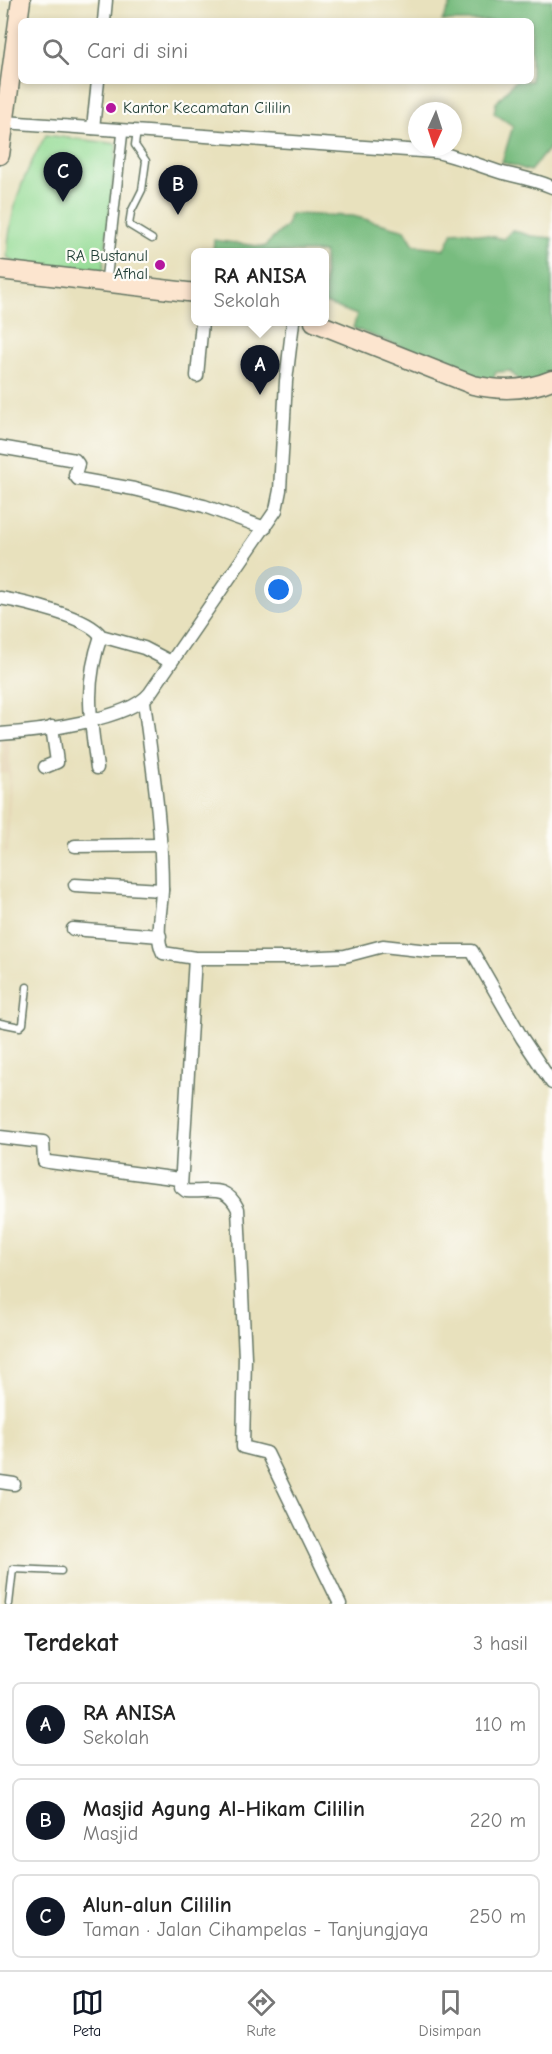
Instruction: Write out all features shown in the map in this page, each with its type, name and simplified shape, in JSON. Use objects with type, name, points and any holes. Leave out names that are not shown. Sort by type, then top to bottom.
[{"type":"main road","points":[[18,18],[21,0]]},
{"type":"main road","points":[[1,138],[18,21]]},
{"type":"main road","points":[[0,270],[191,293]]},
{"type":"main road","points":[[326,326],[473,385],[498,389],[528,388],[552,380]]},
{"type":"street","points":[[104,18],[106,0]]},
{"type":"street","points":[[93,128],[98,84]]},
{"type":"street","points":[[1,138],[93,128],[436,152],[532,178],[552,187]]},
{"type":"street","points":[[106,282],[123,130]]},
{"type":"street","points":[[197,376],[202,326]]},
{"type":"street","points":[[0,734],[52,727],[114,714],[144,701],[265,528],[279,500],[286,381],[292,326]]},
{"type":"street","points":[[0,447],[75,460],[78,464],[75,476],[78,479],[134,489],[204,506],[265,528]]},
{"type":"street","points":[[0,598],[66,616],[96,628],[100,636],[89,674],[90,719],[97,768]]},
{"type":"street","points":[[100,636],[144,648],[171,662]]},
{"type":"street","points":[[144,701],[156,781],[161,845],[160,948],[166,955],[195,958],[345,956],[384,946],[428,951],[472,951],[522,1038],[552,1083]]},
{"type":"street","points":[[45,766],[57,762],[52,727]]},
{"type":"street","points":[[75,846],[161,845]]},
{"type":"street","points":[[75,885],[162,890]]},
{"type":"street","points":[[73,929],[160,936]]},
{"type":"street","points":[[195,958],[181,1187],[186,1191],[225,1191],[231,1196],[238,1209],[245,1357],[243,1447],[267,1453],[340,1604]]},
{"type":"street","points":[[0,1137],[43,1142],[44,1161],[180,1179]]},
{"type":"street","points":[[0,1482],[14,1484]]},
{"type":"lane","points":[[137,130],[135,144],[146,161],[142,190],[131,212],[129,225],[152,238]]},
{"type":"lane","points":[[0,1023],[20,1027],[23,1024],[27,987]]},
{"type":"lane","points":[[9,1604],[14,1569],[61,1571]]},
{"type":"shaded area","points":[[0,739],[9,740],[11,776],[8,852],[0,852],[5,851],[9,774],[0,773],[4,746],[0,745]]},
{"type":"green space","points":[[453,0],[552,0],[552,148],[550,147],[530,171],[502,162],[513,126],[494,113],[496,103],[512,84],[534,84],[534,18],[444,18]]},
{"type":"green space","points":[[46,135],[117,144],[103,272],[16,263],[7,257],[14,208],[30,165]]},
{"type":"green space","points":[[290,214],[353,216],[405,230],[414,245],[445,249],[453,232],[465,231],[504,239],[512,230],[531,236],[552,238],[552,377],[524,386],[510,371],[496,372],[492,383],[353,328],[357,315],[329,304],[329,248],[213,248],[214,240],[264,247],[287,225]]},
{"type":"place","name":"Kantor Kecamatan Cililin","points":[[111,108]]},
{"type":"place","name":"Alun-alun Cililin","points":[[63,202]]},
{"type":"place","name":"Masjid Agung Al-Hikam Cililin","points":[[178,215]]},
{"type":"place","name":"RA Bustanul Afhal","points":[[160,265]]},
{"type":"place","name":"RA ANISA","points":[[260,395]]}]
